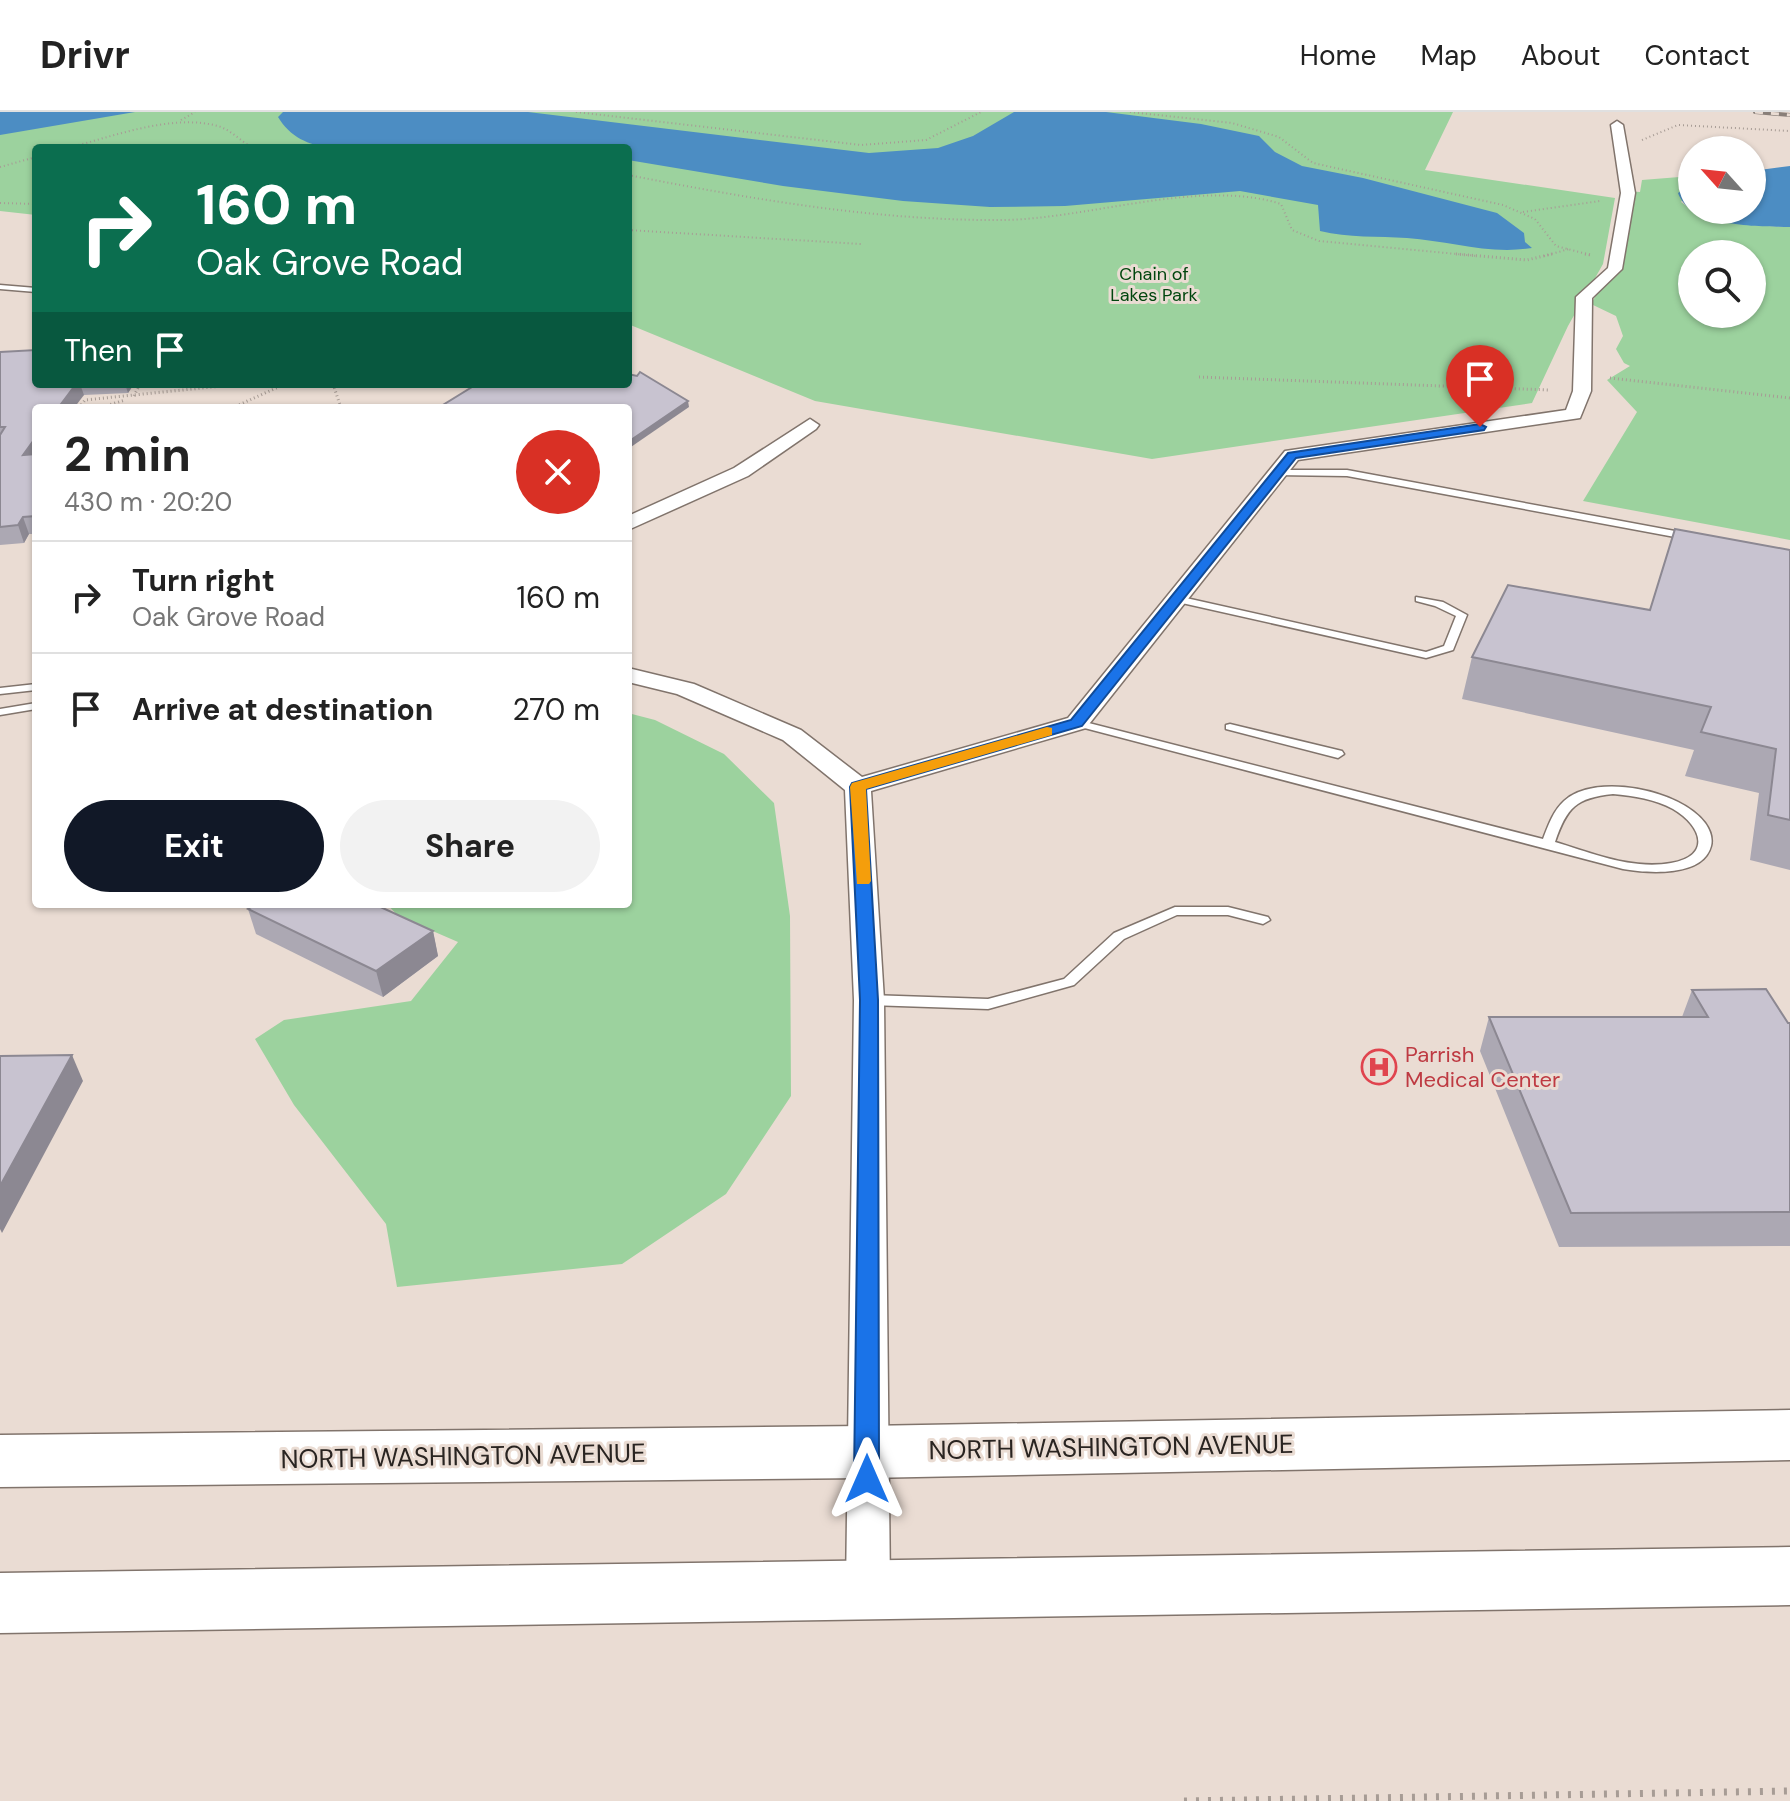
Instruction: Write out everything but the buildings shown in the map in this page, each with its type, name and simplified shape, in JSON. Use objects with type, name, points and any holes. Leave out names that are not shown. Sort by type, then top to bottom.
[{"type":"main road","name":"NORTH WASHINGTON AVENUE","points":[[0,1461],[866,1452],[1790,1435]]},
{"type":"main road","points":[[0,1603],[1790,1576]]},
{"type":"street","points":[[858,787],[1077,723],[1292,455],[1574,414],[1582,391],[1584,297],[1615,269],[1628,193],[1617,125]]},
{"type":"street","points":[[632,522],[741,472],[810,425]]},
{"type":"street","points":[[632,676],[685,689],[792,735],[858,787],[869,1000],[868,1589]]},
{"type":"lane","points":[[0,287],[32,290]]},
{"type":"lane","points":[[1278,473],[1347,473],[1703,539]]},
{"type":"lane","points":[[1177,599],[1426,655],[1449,648],[1462,615],[1420,599]]},
{"type":"lane","points":[[0,691],[32,687]]},
{"type":"lane","points":[[0,712],[32,707]]},
{"type":"lane","points":[[1077,723],[1615,863],[1665,869],[1685,865],[1700,857],[1707,846],[1705,833],[1695,820],[1679,808],[1659,798],[1613,790],[1575,796],[1564,805],[1548,844]]},
{"type":"lane","points":[[1230,727],[1338,754]]},
{"type":"lane","points":[[869,1000],[988,1004],[1069,982],[1119,936],[1175,911],[1228,911],[1263,920]]},
{"type":"path","points":[[181,121],[195,112]]},
{"type":"path","points":[[576,112],[861,145],[926,140],[981,112]]},
{"type":"path","points":[[1130,112],[1232,123],[1279,137],[1313,163],[1460,193],[1520,212],[1535,219],[1556,246],[1614,261]]},
{"type":"path","points":[[84,144],[181,121],[209,123],[225,128],[247,144]]},
{"type":"path","points":[[1632,144],[1678,125],[1790,131]]},
{"type":"path","points":[[0,167],[32,158]]},
{"type":"path","points":[[632,176],[785,205],[939,219],[1007,220],[1229,194],[1281,204],[1287,225],[1295,234],[1319,241],[1527,260],[1569,249]]},
{"type":"path","points":[[1520,212],[1601,200],[1626,203]]},
{"type":"path","points":[[0,203],[32,204]]},
{"type":"path","points":[[632,230],[861,244]]},
{"type":"path","points":[[1199,377],[1582,391]]},
{"type":"path","points":[[1604,377],[1790,398]]},
{"type":"path","points":[[111,404],[133,397],[138,388]]},
{"type":"path","points":[[82,404],[85,400],[208,388]]},
{"type":"path","points":[[241,404],[276,388]]},
{"type":"path","points":[[1184,1801],[1790,1791]]},
{"type":"green space","name":"Chain of Lakes Park","points":[[0,112],[1453,112],[1425,170],[1615,198],[1603,264],[1568,326],[1532,403],[1152,459],[815,401],[632,326],[632,144],[32,144],[32,215],[0,211]]},
{"type":"green space","points":[[1678,177],[1678,224],[1790,227],[1790,540],[1583,501],[1637,412],[1607,380],[1630,366],[1624,363],[1616,349],[1623,336],[1616,316],[1591,304],[1613,265],[1625,191],[1640,192],[1642,180]]},
{"type":"green space","points":[[632,714],[655,720],[724,754],[774,803],[790,916],[791,1096],[726,1194],[622,1264],[397,1287],[386,1224],[294,1105],[255,1039],[284,1020],[411,1001],[458,942],[398,916],[391,908],[632,908]]},
{"type":"water","points":[[0,112],[135,112],[0,135]]},
{"type":"water","points":[[283,112],[528,112],[869,153],[938,148],[973,136],[1014,112],[1106,112],[1201,124],[1259,136],[1275,152],[1302,166],[1363,178],[1497,213],[1524,233],[1525,242],[1532,248],[1485,249],[1407,238],[1320,231],[1318,205],[1240,191],[1065,206],[990,207],[903,201],[783,186],[632,161],[632,144],[312,144],[294,135],[278,117]]},
{"type":"water","points":[[1790,166],[1790,227],[1738,224],[1766,224],[1766,169]]},
{"type":"railway","points":[[1755,112],[1790,115]]},
{"type":"slow traffic","points":[[863,881],[858,787],[1047,732]]},
{"type":"place","name":"Parrish Medical Center","points":[[1379,1067]]},
{"type":"route","points":[[867,1479],[869,1000],[858,787],[1077,723],[1292,455],[1480,427]]}]
